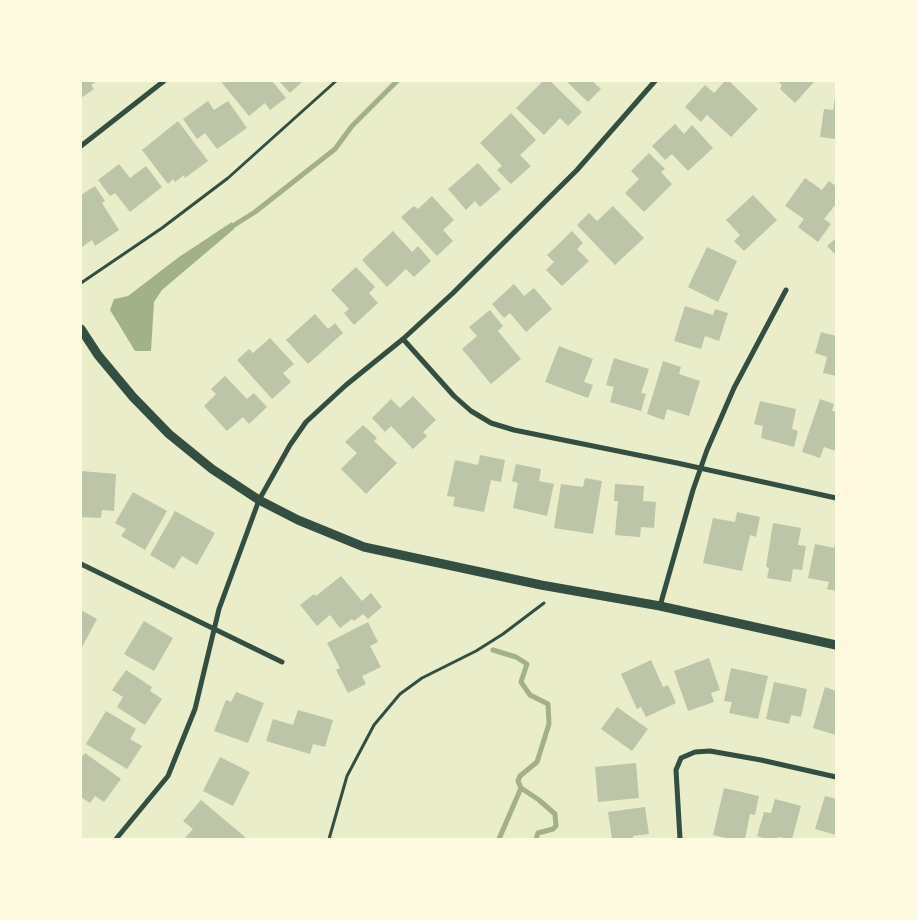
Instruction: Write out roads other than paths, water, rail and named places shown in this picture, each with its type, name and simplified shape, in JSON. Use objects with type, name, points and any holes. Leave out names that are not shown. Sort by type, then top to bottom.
[{"type":"street","points":[[81,146],[164,81]]},
{"type":"street","points":[[116,839],[168,776],[195,709],[213,629],[259,500],[290,445],[306,422],[453,293],[577,170],[655,81]]},
{"type":"street","points":[[660,606],[700,468],[734,388],[786,290]]},
{"type":"street","points":[[81,329],[98,355],[133,398],[169,434],[212,469],[259,500],[298,520],[364,547],[541,585],[660,606],[836,645]]},
{"type":"street","points":[[403,338],[454,396],[471,411],[491,423],[514,430],[836,498]]},
{"type":"street","points":[[81,564],[282,662]]},
{"type":"street","points":[[680,839],[676,770],[681,758],[695,752],[710,751],[761,760],[836,777]]},
{"type":"waterway","points":[[228,229],[255,212],[335,149],[352,126],[397,81]]},
{"type":"waterway","points":[[493,650],[516,657],[527,664],[521,682],[530,695],[548,704],[549,724],[537,762],[520,776],[518,781],[521,788],[499,839]]},
{"type":"waterway","points":[[521,788],[555,814],[556,826],[553,829],[538,833],[536,839]]}]
